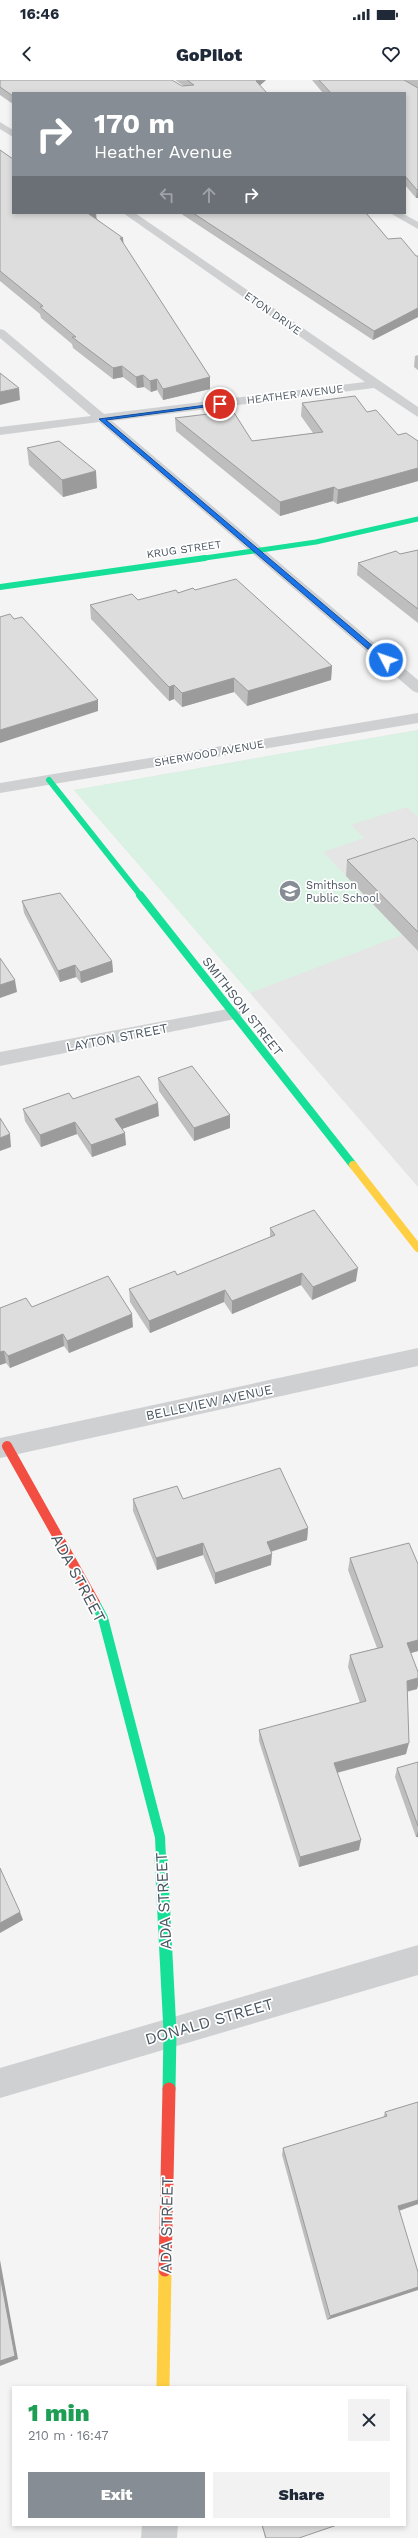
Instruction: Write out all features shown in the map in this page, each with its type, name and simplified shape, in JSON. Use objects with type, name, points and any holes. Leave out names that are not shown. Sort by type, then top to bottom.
[{"type":"street","points":[[0,125],[12,133]]},
{"type":"street","name":"ETON DRIVE","points":[[129,214],[418,413]]},
{"type":"street","points":[[397,214],[418,226]]},
{"type":"street","points":[[0,332],[101,419],[258,550],[418,688]]},
{"type":"street","name":"HEATHER AVENUE","points":[[0,431],[376,384]]},
{"type":"street","name":"KRUG STREET","points":[[0,587],[316,542],[418,519]]},
{"type":"street","name":"SHERWOOD AVENUE","points":[[0,788],[418,718]]},
{"type":"street","name":"SMITHSON STREET","points":[[49,780],[418,1248]]},
{"type":"street","name":"LAYTON STREET","points":[[0,1059],[233,1014]]},
{"type":"street","name":"BELLEVIEW AVENUE","points":[[4,1447],[418,1357]]},
{"type":"street","name":"ADA STREET","points":[[4,1447],[103,1618],[160,1837],[170,2032],[163,2386]]},
{"type":"street","name":"DONALD STREET","points":[[0,2083],[418,1960]]},
{"type":"street","points":[[159,2538],[160,2526]]},
{"type":"shaded area","name":"Smithson Public School","points":[[418,730],[418,1187],[74,790]]},
{"type":"green space","name":"Smithson Public School","points":[[418,730],[418,817],[407,807],[351,825],[364,838],[323,852],[402,935],[250,993],[74,790]]},
{"type":"building","points":[[0,80],[172,80],[182,86],[194,85],[187,80],[257,80],[256,81],[266,92],[12,92],[12,95],[0,87]]},
{"type":"building","points":[[319,80],[404,80],[418,88],[417,190],[406,177],[406,92],[330,92]]},
{"type":"building","points":[[0,150],[12,158],[12,214],[89,214],[123,238],[120,238],[210,377],[163,389],[157,379],[150,381],[143,375],[136,377],[122,366],[113,368],[72,337],[76,337],[40,307],[43,306],[0,271]]},
{"type":"building","points":[[195,214],[367,214],[388,239],[401,238],[416,256],[418,256],[418,308],[374,331]]},
{"type":"building","points":[[0,373],[19,388],[0,392]]},
{"type":"building","points":[[355,396],[367,412],[376,410],[398,435],[406,433],[418,441],[418,468],[338,490],[334,487],[280,502],[175,418],[233,411],[252,441],[323,432],[302,403]]},
{"type":"building","points":[[59,441],[96,471],[62,480],[27,448]]},
{"type":"building","points":[[418,550],[418,609],[358,563],[396,551],[400,554]]},
{"type":"building","points":[[236,579],[332,666],[248,691],[234,678],[182,693],[174,685],[169,687],[90,605],[132,594],[138,600],[176,590],[178,593],[193,588],[195,590]]},
{"type":"building","points":[[10,614],[14,619],[22,617],[98,700],[0,730],[0,617]]},
{"type":"building","points":[[414,838],[418,842],[418,932],[347,860]]},
{"type":"building","points":[[60,893],[112,961],[80,972],[75,965],[58,971],[22,901]]},
{"type":"building","points":[[0,958],[15,980],[0,985]]},
{"type":"building","points":[[192,1066],[230,1115],[194,1128],[158,1078]]},
{"type":"building","points":[[139,1076],[158,1103],[115,1119],[125,1133],[91,1145],[75,1122],[40,1135],[23,1109],[69,1093],[73,1099]]},
{"type":"building","points":[[0,1118],[10,1134],[0,1138]]},
{"type":"building","points":[[314,1210],[358,1268],[313,1287],[302,1273],[232,1301],[225,1290],[149,1321],[129,1289],[175,1271],[177,1275],[275,1235],[270,1228]]},
{"type":"building","points":[[108,1276],[132,1314],[67,1341],[63,1334],[8,1356],[4,1351],[0,1352],[0,1308],[26,1298],[32,1307]]},
{"type":"building","points":[[280,1468],[308,1528],[267,1542],[272,1554],[215,1573],[203,1543],[156,1558],[133,1499],[177,1486],[183,1499]]},
{"type":"building","points":[[409,1543],[418,1564],[418,1640],[407,1643],[418,1672],[418,1678],[407,1681],[409,1743],[334,1763],[361,1840],[300,1857],[259,1730],[366,1701],[350,1655],[383,1647],[350,1558]]},
{"type":"building","points":[[418,1762],[418,1826],[397,1768]]},
{"type":"building","points":[[0,1868],[20,1912],[0,1923]]},
{"type":"building","points":[[418,2102],[418,2200],[398,2206],[418,2272],[418,2287],[330,2316],[283,2148],[387,2116],[385,2112]]},
{"type":"building","points":[[0,2275],[15,2356],[0,2361]]},
{"type":"building","points":[[262,2526],[334,2526],[299,2538],[266,2538]]},
{"type":"traffic: fast","points":[[0,587],[316,542],[418,519]]},
{"type":"traffic: fast","points":[[49,780],[353,1165]]},
{"type":"traffic: fast","points":[[95,1603],[103,1618],[160,1837],[170,2032],[169,2089]]},
{"type":"traffic: slow","points":[[353,1165],[418,1248]]},
{"type":"traffic: slow","points":[[163,2386],[165,2270]]},
{"type":"traffic: jam","points":[[7,1446],[95,1603]]},
{"type":"traffic: jam","points":[[165,2270],[169,2089]]},
{"type":"place","name":"Smithson Public School","points":[[290,891]]},
{"type":"route","points":[[220,404],[101,419],[258,550],[386,660]]}]
